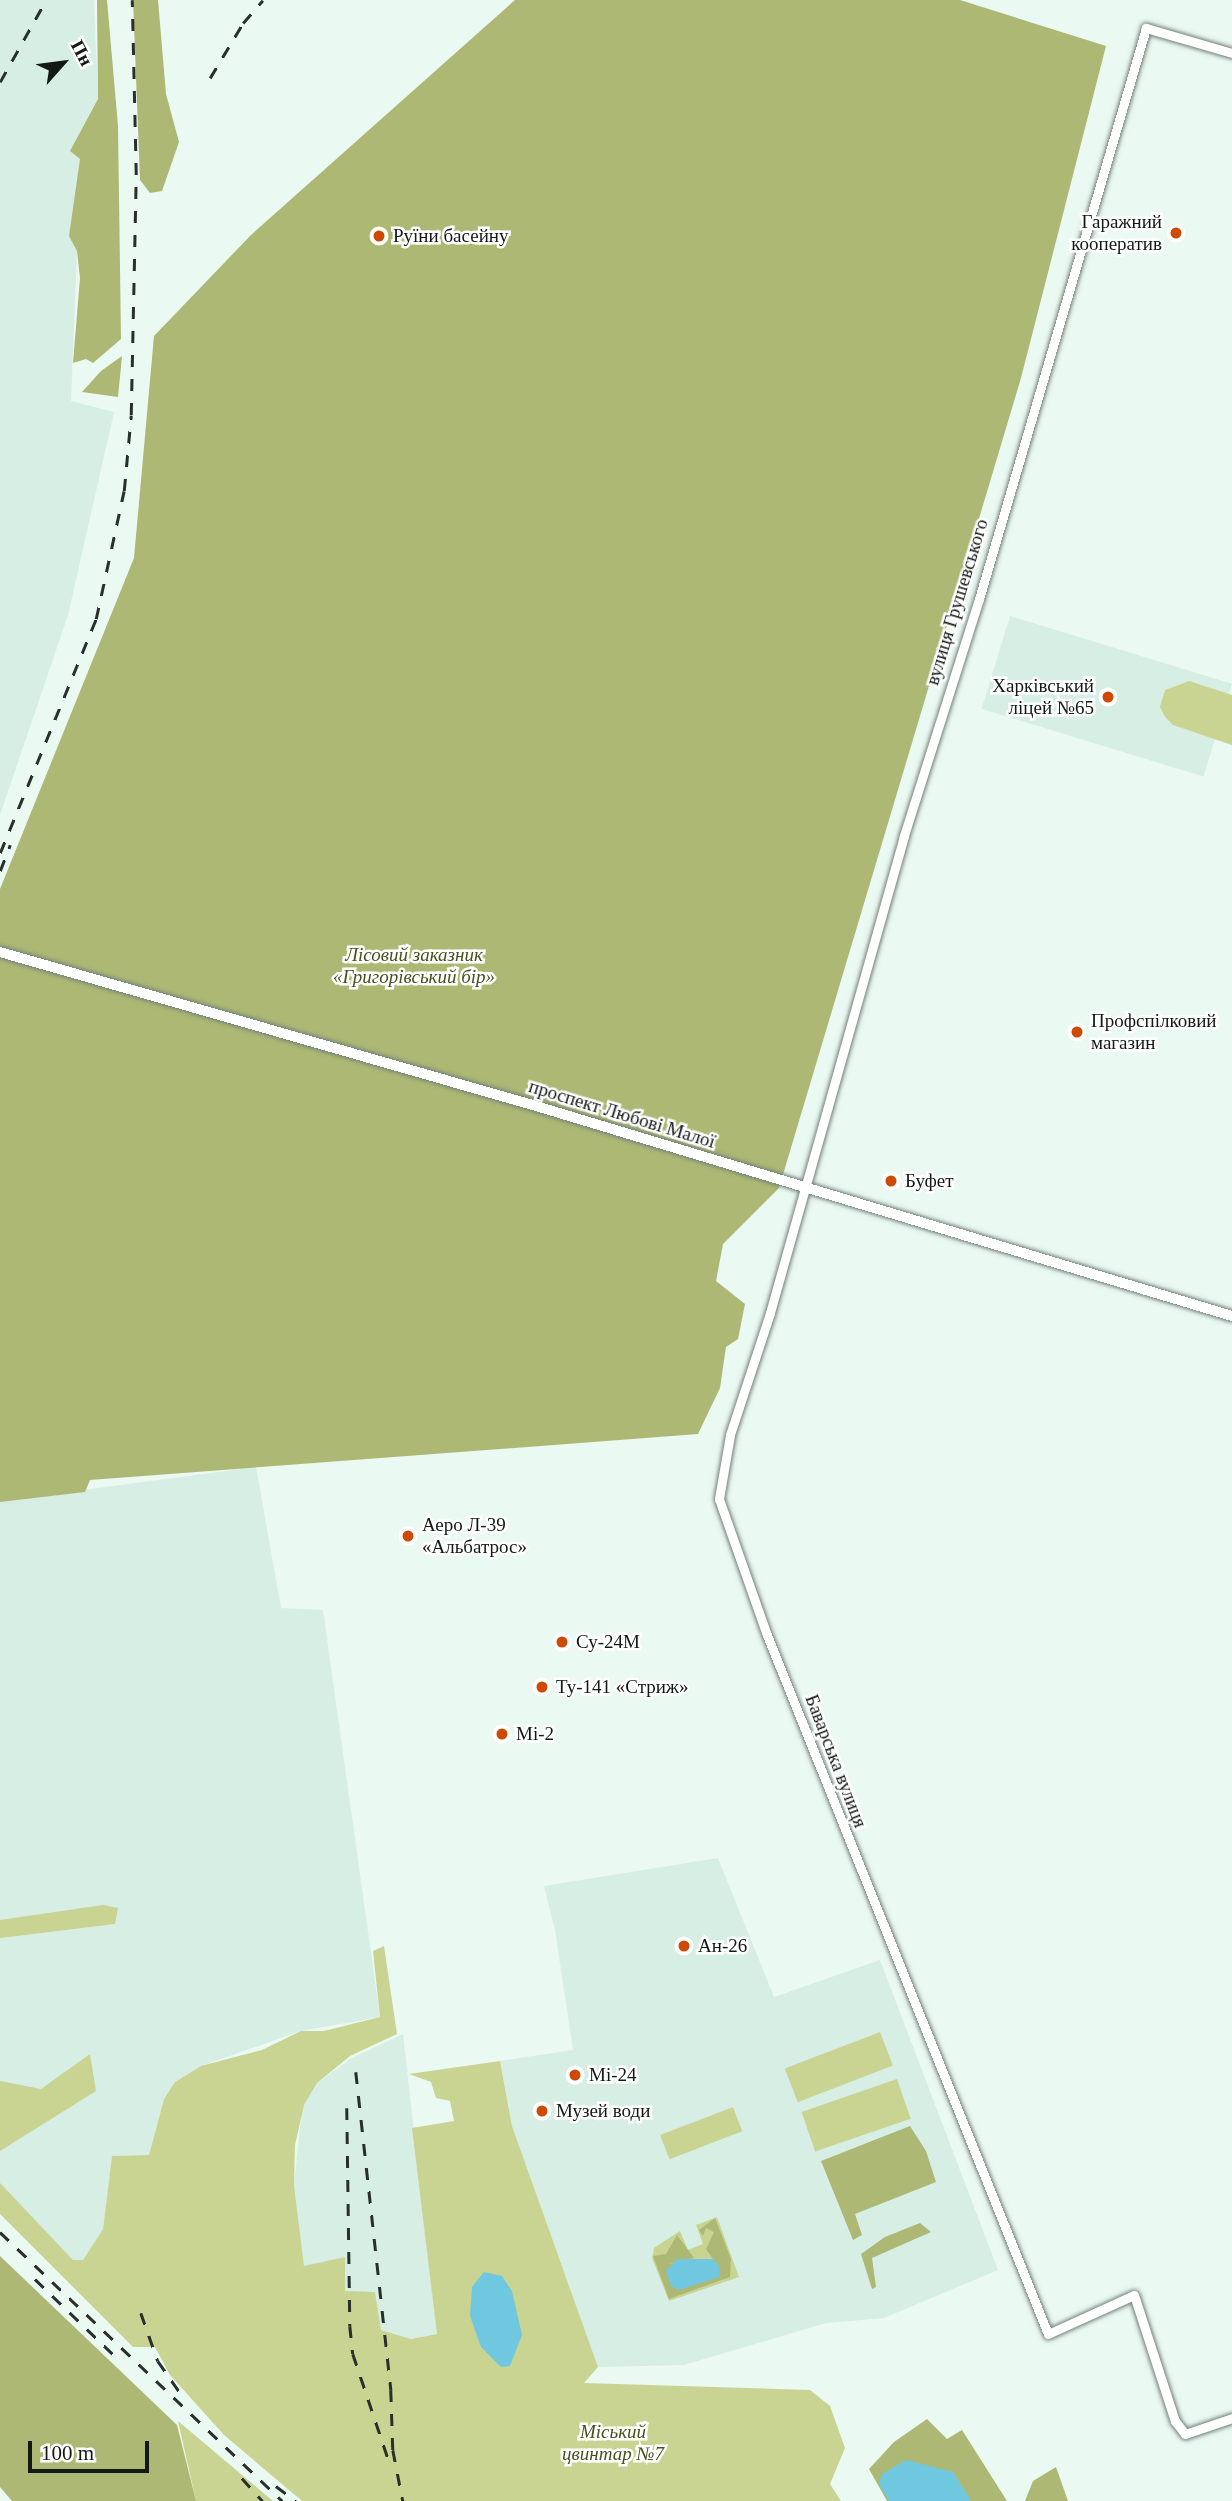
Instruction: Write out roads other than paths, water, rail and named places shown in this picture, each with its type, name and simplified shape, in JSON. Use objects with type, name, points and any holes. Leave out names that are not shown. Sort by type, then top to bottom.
[{"type":"main road","name":"проспект Любові Малої","points":[[0,952],[804,1187],[1232,1316]]},
{"type":"street","name":"вулиця Грушевського","points":[[804,1187],[904,836],[979,599],[1146,28],[1232,53]]},
{"type":"street","name":"Баварська вулиця","points":[[804,1187],[720,1475],[721,1514],[1048,2334],[1134,2294],[1175,2421],[1185,2434],[1232,2418]]},
{"type":"water","points":[[677,2259],[713,2259],[720,2267],[719,2277],[679,2290],[671,2286],[666,2271]]},
{"type":"water","points":[[484,2272],[502,2276],[512,2291],[522,2335],[510,2366],[501,2367],[481,2347],[470,2316],[472,2287]]},
{"type":"water","points":[[906,2460],[953,2472],[971,2501],[889,2501],[879,2484],[882,2474]]},
{"type":"railway","points":[[0,82],[46,0]]},
{"type":"railway","points":[[0,853],[96,619],[124,491],[131,415],[136,175],[132,0]]},
{"type":"railway","points":[[210,78],[243,23],[263,0]]},
{"type":"railway","points":[[0,871],[10,845]]},
{"type":"railway","points":[[356,2072],[391,2390],[393,2450],[403,2501]]},
{"type":"railway","points":[[347,2108],[350,2326],[353,2354],[389,2461]]},
{"type":"railway","points":[[0,2232],[282,2501]]},
{"type":"railway","points":[[35,2279],[113,2354]]},
{"type":"railway","points":[[141,2313],[158,2361],[181,2394]]},
{"type":"railway","points":[[242,2478],[263,2501]]},
{"type":"railway","points":[[276,2486],[296,2501]]},
{"type":"place","name":"Гаражний кооператив","points":[[1176,233]]},
{"type":"place","name":"Руїни басейну","points":[[379,236]]},
{"type":"place","name":"Харківський ліцей №65","points":[[1108,697]]},
{"type":"place","name":"Профспілковий магазин","points":[[1077,1032]]},
{"type":"place","name":"Буфет","points":[[891,1181]]},
{"type":"place","name":"Аеро Л-39 «Альбатрос»","points":[[408,1536]]},
{"type":"place","name":"Су-24М","points":[[562,1642]]},
{"type":"place","name":"Ту-141 «Стриж»","points":[[542,1687]]},
{"type":"place","name":"Мі-2","points":[[502,1734]]},
{"type":"place","name":"Ан-26","points":[[684,1946]]},
{"type":"place","name":"Мі-24","points":[[575,2075]]},
{"type":"place","name":"Музей води","points":[[542,2111]]},
{"type":"park label","name":"Лісовий заказник «Григорівський бір»","points":[[414,966]]},
{"type":"park label","name":"Міський цвинтар №7","points":[[613,2443]]}]
